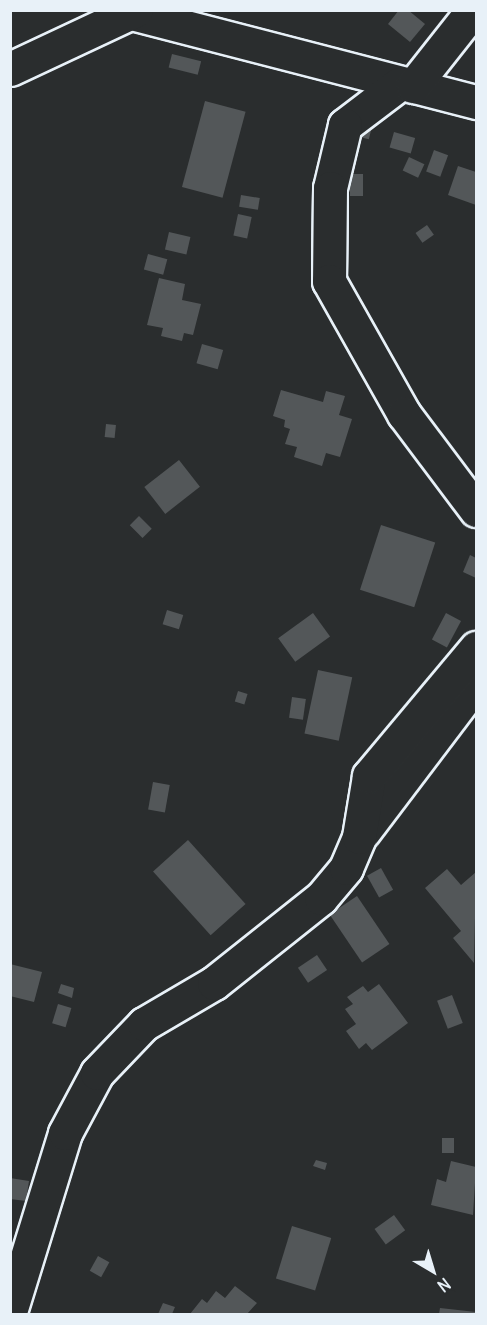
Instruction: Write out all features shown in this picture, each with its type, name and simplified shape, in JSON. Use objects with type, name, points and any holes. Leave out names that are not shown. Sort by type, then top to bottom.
[{"type":"street","points":[[473,10],[406,85],[345,125],[330,188],[329,281],[404,414],[477,510]]},
{"type":"street","points":[[10,69],[130,12],[477,102]]},
{"type":"street","points":[[10,1312],[65,1133],[97,1073],[144,1024],[214,983],[321,898],[346,868],[359,837],[369,776],[477,648]]},
{"type":"street","points":[[359,837],[477,683]]},
{"type":"building","points":[[399,10],[408,10],[425,24],[410,42],[388,24]]},
{"type":"building","points":[[172,54],[201,61],[198,75],[169,68]]},
{"type":"building","points":[[205,101],[246,112],[223,198],[182,187]]},
{"type":"building","points":[[362,117],[374,120],[369,139],[357,136]]},
{"type":"building","points":[[394,132],[415,138],[411,153],[390,147]]},
{"type":"building","points":[[434,150],[448,155],[440,177],[426,172]]},
{"type":"building","points":[[409,157],[424,164],[418,178],[403,171]]},
{"type":"building","points":[[458,166],[476,172],[476,205],[448,195]]},
{"type":"building","points":[[350,174],[363,174],[363,196],[350,196]]},
{"type":"building","points":[[241,195],[260,198],[258,210],[239,207]]},
{"type":"building","points":[[238,214],[252,217],[247,238],[233,236]]},
{"type":"building","points":[[427,225],[434,235],[422,243],[416,233]]},
{"type":"building","points":[[169,232],[190,237],[186,254],[165,250]]},
{"type":"building","points":[[148,254],[167,259],[163,275],[144,269]]},
{"type":"building","points":[[159,278],[185,284],[182,300],[201,304],[193,335],[184,333],[182,341],[161,336],[163,328],[147,325]]},
{"type":"building","points":[[202,344],[223,350],[218,369],[196,363]]},
{"type":"building","points":[[281,390],[323,402],[326,391],[345,396],[339,415],[352,419],[340,457],[326,453],[322,466],[294,457],[297,447],[285,444],[290,429],[284,427],[285,420],[273,416]]},
{"type":"building","points":[[106,424],[116,425],[115,438],[105,437]]},
{"type":"building","points":[[179,460],[200,487],[165,514],[144,487]]},
{"type":"building","points":[[139,516],[152,529],[143,538],[130,525]]},
{"type":"building","points":[[381,525],[435,543],[414,607],[360,590]]},
{"type":"building","points":[[470,555],[476,558],[476,578],[463,572]]},
{"type":"building","points":[[167,610],[183,615],[179,629],[163,624]]},
{"type":"building","points":[[313,613],[330,636],[295,662],[278,638]]},
{"type":"building","points":[[446,613],[461,621],[447,647],[432,639]]},
{"type":"building","points":[[318,670],[352,677],[339,741],[304,734]]},
{"type":"building","points":[[238,691],[248,694],[244,704],[235,702]]},
{"type":"building","points":[[292,697],[306,699],[303,720],[289,718]]},
{"type":"building","points":[[153,782],[170,785],[165,813],[148,810]]},
{"type":"building","points":[[188,840],[246,904],[211,935],[153,871]]},
{"type":"building","points":[[381,868],[393,890],[379,898],[367,876]]},
{"type":"building","points":[[447,869],[461,885],[476,872],[474,963],[453,938],[461,931],[425,888]]},
{"type":"building","points":[[357,896],[389,944],[362,963],[330,914]]},
{"type":"building","points":[[317,955],[327,970],[308,983],[298,968]]},
{"type":"building","points":[[10,964],[42,972],[34,1002],[10,996]]},
{"type":"building","points":[[61,984],[74,988],[72,998],[58,993]]},
{"type":"building","points":[[379,984],[408,1023],[372,1050],[366,1043],[359,1049],[346,1031],[356,1024],[345,1009],[353,1004],[347,997],[363,986],[368,992]]},
{"type":"building","points":[[452,995],[463,1023],[448,1029],[437,1001]]},
{"type":"building","points":[[58,1004],[71,1008],[66,1027],[52,1023]]},
{"type":"building","points":[[442,1138],[454,1138],[454,1153],[442,1153]]},
{"type":"building","points":[[316,1160],[327,1163],[325,1170],[313,1166]]},
{"type":"building","points":[[451,1161],[476,1167],[473,1215],[431,1205],[437,1179],[446,1182]]},
{"type":"building","points":[[10,1178],[29,1181],[26,1201],[10,1199]]},
{"type":"building","points":[[394,1215],[405,1230],[386,1244],[375,1229]]},
{"type":"building","points":[[292,1226],[331,1238],[315,1291],[276,1279]]},
{"type":"building","points":[[98,1256],[109,1262],[101,1277],[90,1271]]},
{"type":"building","points":[[235,1286],[257,1303],[247,1314],[190,1314],[202,1299],[207,1303],[216,1291],[225,1298]]},
{"type":"building","points":[[163,1303],[175,1307],[172,1314],[158,1314]]},
{"type":"building","points":[[440,1308],[476,1312],[476,1314],[439,1314]]}]
